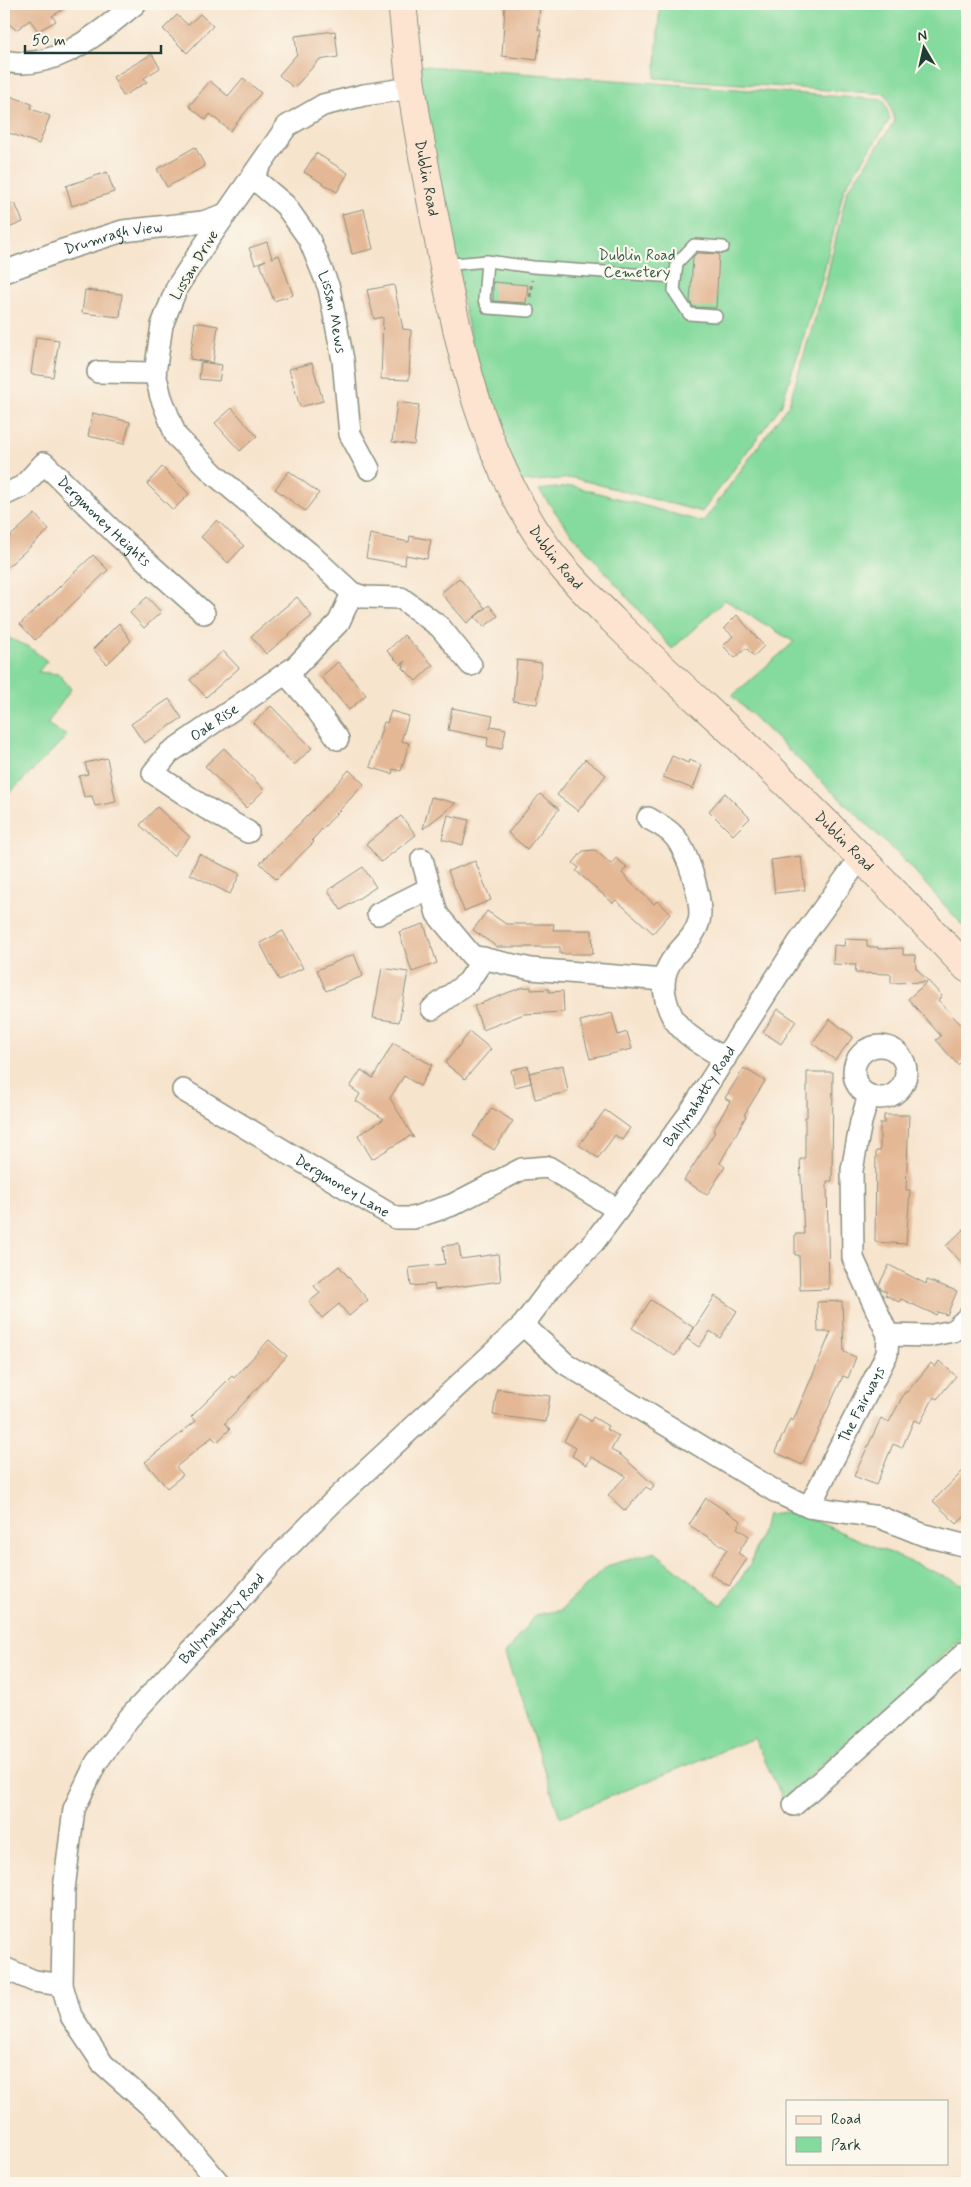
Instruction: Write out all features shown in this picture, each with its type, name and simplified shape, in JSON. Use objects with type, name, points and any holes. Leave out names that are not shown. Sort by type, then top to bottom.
[{"type":"street","points":[[4,61],[26,64],[50,60],[69,52],[102,30],[135,4]]},
{"type":"street","name":"Dublin Road","points":[[402,4],[411,88],[443,265],[472,394],[489,441],[511,488],[534,529],[566,573],[649,656],[748,747],[861,857],[967,968]]},
{"type":"street","name":"Lissan Drive","points":[[352,593],[309,553],[214,474],[176,436],[161,397],[155,373],[162,324],[177,287],[287,126],[323,105],[364,95],[411,88]]},
{"type":"street","name":"Lissan Mews","points":[[252,177],[285,205],[309,239],[329,288],[343,360],[350,434],[369,469]]},
{"type":"street","name":"Drumragh View","points":[[4,272],[60,251],[123,231],[203,222],[226,214]]},
{"type":"street","points":[[98,372],[155,373]]},
{"type":"street","name":"Dergmoney Heights","points":[[4,495],[23,486],[44,463],[116,534],[204,613]]},
{"type":"street","points":[[352,593],[364,597],[401,598],[440,627],[471,665]]},
{"type":"street","name":"Oak Rise","points":[[248,832],[204,807],[152,772],[169,753],[296,667],[339,622],[352,593]]},
{"type":"street","points":[[286,674],[310,701],[338,739]]},
{"type":"street","points":[[648,818],[674,836],[692,872],[701,903],[699,921],[691,938],[669,964],[664,980],[666,1003],[683,1031],[725,1059]]},
{"type":"street","name":"Ballynahatty Road","points":[[219,2183],[167,2121],[103,2064],[71,2016],[62,1985],[64,1888],[74,1809],[96,1763],[129,1718],[274,1562],[338,1497],[523,1325],[550,1289],[594,1242],[689,1114],[799,942],[861,857]]},
{"type":"street","points":[[422,858],[437,914],[472,956],[531,969],[664,980]]},
{"type":"street","points":[[378,914],[430,888]]},
{"type":"street","points":[[432,1009],[468,982],[484,958]]},
{"type":"street","name":"Dergmoney Lane","points":[[183,1090],[396,1218],[413,1218],[452,1205],[522,1169],[548,1167],[618,1210]]},
{"type":"street","points":[[869,1095],[861,1122],[852,1170],[853,1258],[888,1335],[928,1336],[953,1331],[967,1318]]},
{"type":"street","points":[[523,1325],[570,1367],[778,1494],[809,1507],[879,1517],[924,1535],[967,1546]]},
{"type":"street","name":"The Fairways","points":[[809,1507],[888,1354],[888,1335]]},
{"type":"street","points":[[794,1805],[967,1651]]},
{"type":"street","points":[[4,1968],[34,1981],[62,1985]]},
{"type":"lane","points":[[716,316],[689,314],[674,291],[677,263],[694,245],[723,247]]},
{"type":"lane","points":[[487,261],[484,300],[488,308],[530,311]]},
{"type":"lane","points":[[443,265],[487,261],[532,267],[676,277]]},
{"type":"path","points":[[530,311],[532,267]]},
{"type":"green space","points":[[660,4],[967,4],[967,930],[900,856],[732,696],[794,642],[725,600],[672,649],[567,528],[539,490],[573,486],[703,522],[789,404],[825,285],[847,191],[895,121],[886,94],[655,78]]},
{"type":"green space","name":"Dublin Road Cemetery","points":[[412,65],[884,100],[890,119],[844,189],[821,283],[781,406],[702,512],[574,478],[520,482],[482,391]]},
{"type":"green space","points":[[4,636],[29,647],[47,661],[38,672],[59,674],[71,689],[47,724],[67,736],[4,799]]},
{"type":"green space","points":[[794,1512],[967,1586],[967,1634],[783,1799],[754,1738],[560,1817],[505,1654],[535,1615],[561,1610],[607,1566],[655,1552],[721,1606],[750,1565],[767,1515]]},
{"type":"building","points":[[4,4],[72,4],[52,16],[56,21],[38,31],[30,20],[16,30],[4,19]]},
{"type":"building","points":[[505,4],[540,4],[538,30],[541,30],[537,60],[502,56]]},
{"type":"building","points":[[200,14],[213,26],[187,53],[163,29],[177,15],[188,25]]},
{"type":"building","points":[[335,31],[338,57],[319,60],[294,88],[279,75],[297,54],[295,36]]},
{"type":"building","points":[[152,54],[160,68],[144,78],[147,82],[123,96],[113,77]]},
{"type":"building","points":[[243,78],[261,93],[230,131],[210,114],[206,120],[189,106],[210,81],[228,96]]},
{"type":"building","points":[[10,96],[32,104],[31,109],[50,116],[39,144],[4,131],[4,99],[8,101]]},
{"type":"building","points":[[195,147],[205,166],[167,187],[157,169]]},
{"type":"building","points":[[316,153],[348,173],[337,192],[304,172]]},
{"type":"building","points":[[107,172],[114,192],[72,206],[66,186]]},
{"type":"building","points":[[15,203],[23,222],[4,230],[4,207]]},
{"type":"building","points":[[364,209],[373,249],[352,254],[342,214]]},
{"type":"building","points":[[267,242],[272,258],[279,255],[293,295],[274,301],[260,263],[266,260],[255,264],[249,248]]},
{"type":"building","points":[[697,253],[719,254],[716,308],[693,307],[690,301],[693,257]]},
{"type":"building","points":[[493,282],[528,285],[526,303],[493,301]]},
{"type":"building","points":[[394,285],[403,329],[411,330],[409,380],[381,379],[383,317],[374,319],[367,290]]},
{"type":"building","points":[[85,290],[122,294],[120,317],[82,313]]},
{"type":"building","points":[[195,322],[218,326],[213,363],[190,359]]},
{"type":"building","points":[[36,337],[59,340],[53,377],[31,374]]},
{"type":"building","points":[[201,362],[222,365],[219,381],[199,379]]},
{"type":"building","points":[[312,363],[323,401],[300,407],[289,369]]},
{"type":"building","points":[[397,402],[419,405],[414,445],[392,442]]},
{"type":"building","points":[[232,408],[257,436],[240,451],[215,423]]},
{"type":"building","points":[[93,413],[130,422],[124,444],[88,436]]},
{"type":"building","points":[[162,467],[189,494],[173,510],[147,484]]},
{"type":"building","points":[[289,471],[319,493],[305,511],[275,489]]},
{"type":"building","points":[[35,514],[49,530],[4,570],[4,542]]},
{"type":"building","points":[[217,520],[244,546],[228,563],[201,537]]},
{"type":"building","points":[[370,534],[409,542],[410,536],[431,540],[427,559],[406,555],[405,565],[366,558]]},
{"type":"building","points":[[93,555],[108,570],[35,640],[20,624]]},
{"type":"building","points":[[459,578],[485,608],[467,623],[441,593]]},
{"type":"building","points":[[147,597],[161,612],[144,628],[130,613]]},
{"type":"building","points":[[297,597],[312,616],[266,654],[251,636]]},
{"type":"building","points":[[489,605],[498,616],[484,627],[475,617]]},
{"type":"building","points":[[737,615],[764,646],[754,656],[746,648],[735,658],[723,646],[733,636],[724,628]]},
{"type":"building","points":[[119,623],[131,641],[107,664],[93,649]]},
{"type":"building","points":[[404,635],[433,665],[416,681],[403,668],[405,661],[401,665],[387,651]]},
{"type":"building","points":[[223,651],[239,668],[206,697],[190,680]]},
{"type":"building","points":[[517,660],[542,663],[537,704],[513,701]]},
{"type":"building","points":[[338,662],[366,695],[349,710],[321,677]]},
{"type":"building","points":[[169,699],[182,718],[144,743],[131,724]]},
{"type":"building","points":[[271,706],[312,748],[294,765],[253,723]]},
{"type":"building","points":[[452,708],[493,716],[490,729],[491,726],[506,729],[502,749],[487,746],[488,738],[448,730]]},
{"type":"building","points":[[391,711],[409,716],[401,741],[409,743],[401,771],[393,769],[392,774],[370,767],[384,722],[387,723]]},
{"type":"building","points":[[224,748],[264,790],[246,808],[205,766]]},
{"type":"building","points":[[672,756],[688,763],[689,760],[702,765],[693,789],[663,777]]},
{"type":"building","points":[[107,758],[116,802],[95,806],[92,796],[84,797],[79,776],[88,774],[85,763]]},
{"type":"building","points":[[585,759],[606,775],[578,811],[557,795]]},
{"type":"building","points":[[349,770],[364,784],[312,840],[314,842],[276,879],[260,863],[313,810]]},
{"type":"building","points":[[725,793],[750,818],[733,835],[709,811]]},
{"type":"building","points":[[540,794],[559,809],[527,849],[508,833]]},
{"type":"building","points":[[431,797],[456,803],[423,829]]},
{"type":"building","points":[[157,807],[190,837],[173,856],[140,825]]},
{"type":"building","points":[[448,815],[469,820],[463,845],[442,839]]},
{"type":"building","points":[[401,816],[416,835],[381,862],[366,844]]},
{"type":"building","points":[[595,850],[611,864],[616,858],[627,867],[622,873],[631,883],[654,904],[657,901],[671,913],[653,933],[616,900],[613,903],[576,871],[579,868],[573,863],[583,851]]},
{"type":"building","points":[[199,854],[240,874],[230,894],[190,874]]},
{"type":"building","points":[[801,856],[805,890],[775,893],[771,860]]},
{"type":"building","points":[[475,861],[491,900],[464,911],[448,871]]},
{"type":"building","points":[[363,867],[376,887],[341,910],[328,890]]},
{"type":"building","points":[[487,911],[506,924],[554,924],[553,930],[592,930],[593,954],[560,954],[560,947],[497,947],[473,930]]},
{"type":"building","points":[[424,924],[437,963],[412,972],[399,932]]},
{"type":"building","points":[[283,931],[303,968],[279,980],[260,943]]},
{"type":"building","points":[[845,939],[867,940],[867,947],[878,947],[878,949],[903,948],[903,955],[915,955],[916,968],[942,996],[938,1000],[967,1031],[967,1056],[958,1065],[936,1040],[941,1036],[908,999],[927,982],[891,983],[891,974],[855,973],[856,965],[833,964],[834,945],[844,946]]},
{"type":"building","points":[[354,954],[363,976],[326,991],[317,970]]},
{"type":"building","points":[[382,968],[408,972],[399,1022],[373,1018]]},
{"type":"building","points":[[531,987],[531,990],[549,989],[549,992],[563,991],[564,1012],[524,1014],[483,1030],[474,1006],[520,988]]},
{"type":"building","points":[[778,1009],[796,1021],[781,1044],[763,1032]]},
{"type":"building","points":[[612,1013],[618,1035],[627,1032],[632,1049],[590,1059],[580,1021]]},
{"type":"building","points":[[830,1019],[853,1037],[835,1060],[812,1043]]},
{"type":"building","points":[[470,1032],[491,1049],[465,1079],[445,1063]]},
{"type":"building","points":[[393,1043],[432,1065],[420,1086],[404,1076],[390,1098],[414,1138],[410,1136],[372,1159],[358,1135],[384,1119],[356,1101],[360,1094],[350,1087],[361,1070],[373,1078]]},
{"type":"building","points":[[563,1065],[568,1092],[535,1099],[529,1073]]},
{"type":"building","points":[[528,1066],[531,1083],[515,1087],[511,1070]]},
{"type":"building","points":[[744,1068],[765,1081],[744,1115],[746,1116],[720,1163],[725,1167],[707,1195],[684,1180],[715,1132],[713,1131],[730,1101],[725,1098]]},
{"type":"building","points":[[807,1072],[833,1072],[832,1181],[827,1181],[829,1289],[800,1290],[799,1255],[795,1255],[795,1234],[804,1234],[800,1159],[805,1159]]},
{"type":"building","points":[[492,1108],[513,1121],[494,1150],[473,1136]]},
{"type":"building","points":[[605,1110],[630,1128],[622,1140],[615,1135],[598,1158],[579,1145]]},
{"type":"building","points":[[884,1115],[909,1115],[906,1190],[910,1190],[906,1244],[875,1242],[876,1151],[880,1151],[880,1123],[884,1123]]},
{"type":"building","points":[[967,1226],[967,1268],[946,1246]]},
{"type":"building","points":[[459,1244],[461,1259],[498,1254],[501,1281],[435,1290],[434,1284],[411,1286],[409,1268],[445,1264],[443,1246]]},
{"type":"building","points":[[889,1265],[926,1284],[927,1280],[957,1291],[947,1315],[938,1312],[936,1315],[901,1299],[899,1302],[885,1295],[887,1292],[881,1289],[879,1285]]},
{"type":"building","points":[[339,1266],[368,1300],[349,1316],[339,1304],[322,1318],[309,1302],[320,1293],[314,1286]]},
{"type":"building","points":[[715,1296],[737,1311],[720,1338],[710,1331],[699,1347],[687,1339]]},
{"type":"building","points":[[651,1300],[694,1328],[675,1356],[632,1328]]},
{"type":"building","points":[[842,1301],[844,1352],[856,1357],[848,1378],[843,1376],[802,1465],[775,1452],[790,1419],[793,1421],[831,1332],[818,1332],[817,1302]]},
{"type":"building","points":[[269,1340],[287,1356],[225,1423],[230,1429],[217,1442],[212,1437],[176,1467],[183,1475],[167,1488],[145,1462],[196,1421],[191,1417],[232,1376],[234,1378]]},
{"type":"building","points":[[939,1361],[956,1376],[937,1399],[934,1397],[920,1423],[914,1420],[902,1448],[893,1444],[876,1485],[854,1476],[881,1418],[889,1422],[905,1392],[931,1363],[935,1367]]},
{"type":"building","points":[[497,1389],[550,1396],[546,1422],[493,1415]]},
{"type":"building","points":[[579,1414],[591,1421],[593,1417],[608,1426],[606,1429],[619,1436],[611,1450],[622,1456],[654,1485],[651,1490],[646,1487],[625,1511],[608,1495],[626,1476],[591,1457],[587,1465],[572,1456],[576,1448],[564,1441]]},
{"type":"building","points":[[967,1467],[967,1514],[957,1524],[933,1501]]},
{"type":"building","points":[[706,1498],[741,1521],[737,1528],[749,1536],[738,1553],[747,1559],[729,1586],[710,1574],[727,1549],[689,1525]]}]
